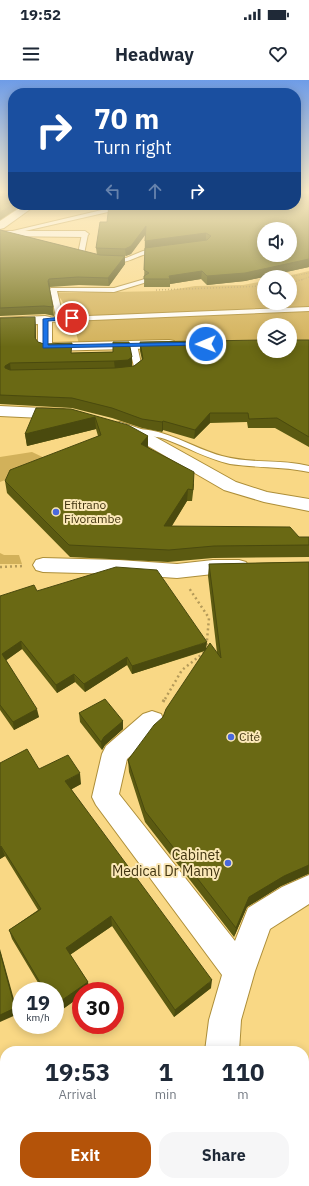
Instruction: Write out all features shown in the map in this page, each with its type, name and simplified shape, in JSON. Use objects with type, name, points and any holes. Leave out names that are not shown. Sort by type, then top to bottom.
[{"type":"street","points":[[0,322],[45,320],[45,347],[179,344]]},
{"type":"street","points":[[0,411],[72,414],[79,416]]},
{"type":"street","points":[[106,422],[135,432],[230,486],[264,498],[309,505]]},
{"type":"street","points":[[43,565],[119,567],[178,571],[213,567],[261,566]]},
{"type":"street","points":[[152,721],[115,754],[105,797],[239,971]]},
{"type":"street","points":[[222,1046],[225,1020],[239,971],[260,919],[292,897],[309,889]]},
{"type":"lane","points":[[74,252],[85,255],[85,244]]},
{"type":"lane","points":[[101,260],[127,260],[145,252],[168,249]]},
{"type":"lane","points":[[60,318],[53,289],[114,290],[145,281]]},
{"type":"lane","points":[[45,320],[60,318],[309,309]]},
{"type":"lane","points":[[120,374],[131,372],[138,368],[132,345]]},
{"type":"lane","points":[[135,432],[144,431],[162,435],[222,460],[309,469]]},
{"type":"path","points":[[297,275],[309,273]]},
{"type":"path","points":[[297,281],[309,277]]},
{"type":"path","points":[[114,290],[257,285]]},
{"type":"path","points":[[152,721],[182,670],[206,651],[209,618],[178,571]]},
{"type":"shaded area","points":[[309,271],[309,340],[297,340],[297,318],[257,318],[257,341],[79,344],[72,317],[57,293],[165,291],[195,286],[243,285],[257,282],[257,310],[297,310],[297,274]]},
{"type":"shaded area","points":[[32,452],[51,461],[0,482],[0,457]]},
{"type":"shaded area","points":[[0,553],[4,555],[19,555],[22,564],[0,564]]},
{"type":"building","points":[[0,244],[54,244],[100,255],[125,256],[108,278],[78,277],[49,279],[48,281],[53,307],[0,308]]},
{"type":"building","points":[[97,244],[133,244],[125,249],[96,248]]},
{"type":"building","points":[[179,244],[257,244],[257,262],[295,262],[245,273],[207,276],[202,271],[169,276],[170,279],[144,279],[144,276],[149,273],[144,270],[145,248]]},
{"type":"building","points":[[297,244],[309,244],[309,259],[297,262]]},
{"type":"building","points":[[35,317],[35,338],[38,342],[44,344],[72,343],[71,353],[113,352],[113,342],[129,342],[132,357],[128,360],[114,361],[10,363],[5,366],[5,368],[10,370],[115,368],[134,366],[143,359],[140,342],[257,340],[257,358],[297,358],[297,340],[309,340],[309,437],[277,418],[249,419],[248,413],[210,413],[195,430],[163,421],[142,419],[112,408],[72,398],[0,395],[0,318]]},
{"type":"building","points":[[36,408],[71,409],[128,425],[148,436],[141,444],[194,472],[193,490],[188,489],[164,526],[290,527],[299,537],[309,537],[309,545],[214,546],[169,550],[69,545],[5,481],[10,470],[101,435],[95,417],[25,434]]},
{"type":"building","name":"Cité","points":[[309,562],[309,865],[284,876],[249,897],[236,928],[145,811],[128,760],[154,725],[163,717],[166,709],[210,643],[221,658],[209,564]]},
{"type":"building","points":[[116,567],[157,570],[207,642],[132,666],[127,657],[84,684],[74,674],[56,685],[21,641],[2,654],[37,709],[13,722],[0,705],[0,596],[34,585],[37,591]]},
{"type":"building","points":[[105,699],[123,721],[104,737],[101,742],[79,713]]},
{"type":"building","points":[[27,749],[39,769],[68,755],[80,773],[65,781],[212,980],[175,1010],[111,916],[66,948],[88,982],[72,982],[72,993],[64,999],[64,982],[40,982],[9,930],[41,909],[1,846],[0,847],[0,763]]},
{"type":"building","points":[[0,952],[12,997],[12,1009],[0,1015]]},
{"type":"place","name":"Efitrano Fivorambe","points":[[56,512]]},
{"type":"place","name":"Cité","points":[[231,737]]},
{"type":"place","name":"Cabinet Medical Dr Mamy","points":[[228,863]]},
{"type":"route","points":[[72,318],[45,320],[45,347],[206,344]]}]
